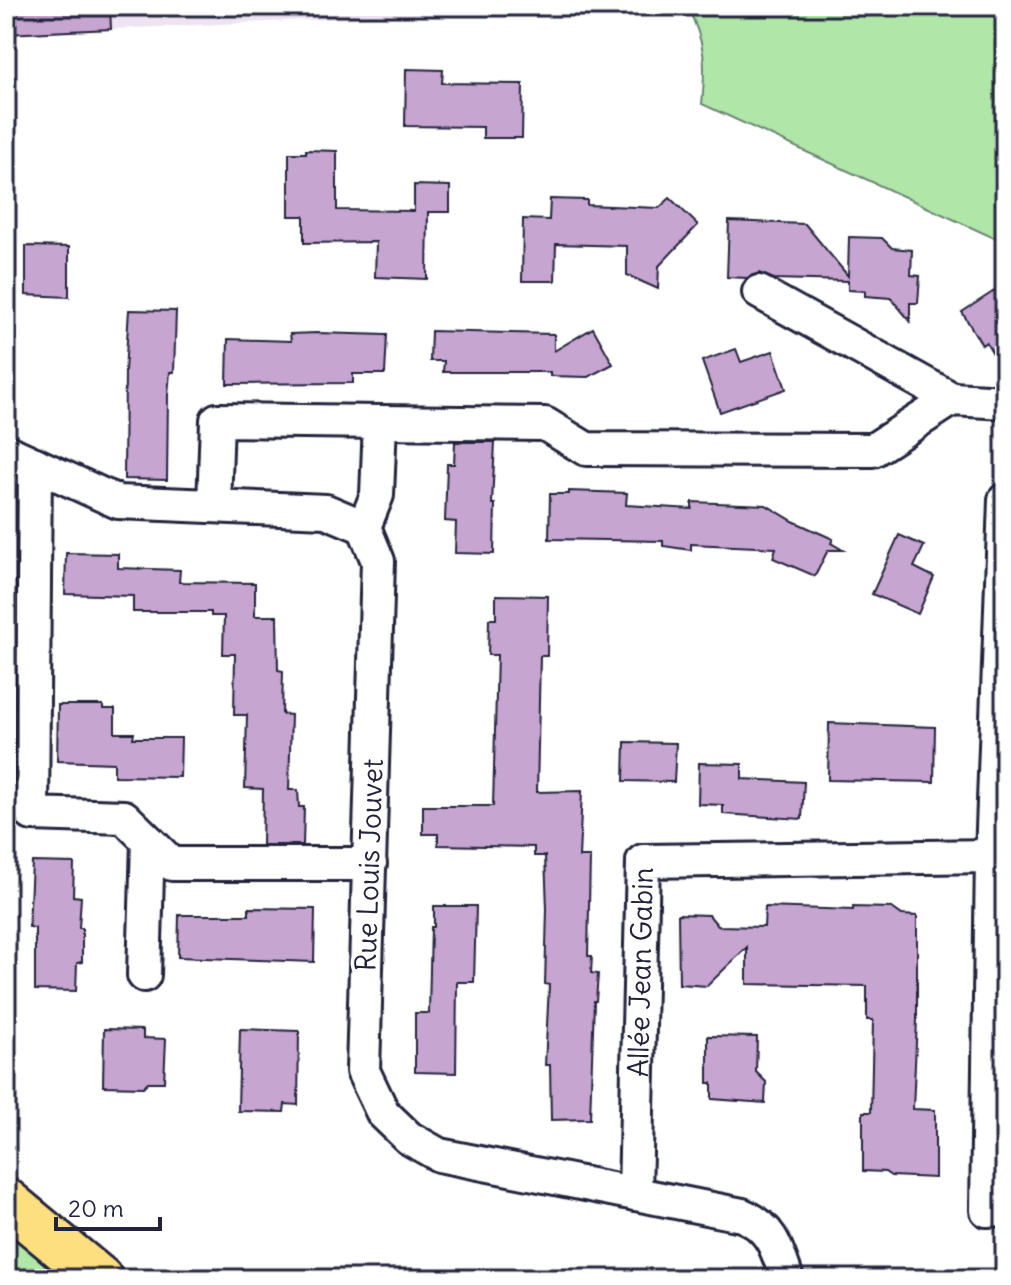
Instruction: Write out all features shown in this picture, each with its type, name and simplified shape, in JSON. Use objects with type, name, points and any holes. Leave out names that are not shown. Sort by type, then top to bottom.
[{"type":"highway","points":[[6,1201],[100,1279]]},
{"type":"street","points":[[759,292],[952,399],[1005,402]]},
{"type":"street","points":[[214,506],[217,420],[545,424],[586,449],[873,450],[952,399]]},
{"type":"street","points":[[370,864],[172,864],[124,817],[32,814],[20,457],[118,502],[326,511],[364,527],[377,495],[380,422]]},
{"type":"street","points":[[1005,500],[992,856],[987,1210],[1005,1209]]},
{"type":"street","name":"Rue Louis Jouvet","points":[[364,527],[378,561],[363,1071],[383,1113],[409,1138],[439,1155],[742,1215],[759,1222],[775,1243],[787,1279]]},
{"type":"street","points":[[144,975],[148,841]]},
{"type":"street","name":"Allée Jean Gabin","points":[[635,1194],[643,861],[992,856]]},
{"type":"shaded area","points":[[6,6],[501,6],[501,11],[6,34]]},
{"type":"green space","points":[[687,6],[1005,6],[1005,243],[702,104],[703,54],[698,31]]},
{"type":"green space","points":[[6,1222],[74,1279],[6,1279]]},
{"type":"building","points":[[6,6],[110,6],[111,29],[6,34]]},
{"type":"building","points":[[406,69],[443,70],[442,83],[523,84],[522,138],[483,138],[483,127],[405,126]]},
{"type":"building","points":[[306,150],[337,151],[337,210],[414,211],[414,185],[450,186],[450,212],[428,212],[427,279],[375,277],[376,242],[304,243],[304,216],[289,216],[289,153],[306,153]]},
{"type":"building","points":[[670,198],[698,225],[659,266],[658,289],[627,275],[627,246],[556,244],[555,281],[522,281],[523,219],[549,220],[550,199],[587,200],[587,205],[659,208]]},
{"type":"building","points":[[729,221],[805,224],[848,276],[849,237],[882,238],[892,248],[912,250],[911,275],[920,276],[918,303],[910,303],[910,321],[891,298],[865,296],[865,291],[848,290],[848,281],[774,279],[759,273],[747,278],[727,277]]},
{"type":"building","points":[[26,246],[69,247],[69,297],[26,295]]},
{"type":"building","points":[[1005,284],[1005,373],[986,342],[982,345],[962,312]]},
{"type":"building","points":[[129,310],[176,311],[174,372],[170,372],[168,395],[167,480],[124,479]]},
{"type":"building","points":[[593,328],[613,364],[588,377],[550,376],[550,372],[443,372],[444,361],[430,361],[431,331],[554,334],[554,351]]},
{"type":"building","points":[[290,334],[387,335],[385,374],[353,374],[353,383],[227,384],[228,339],[291,341]]},
{"type":"building","points":[[736,349],[741,362],[773,351],[786,389],[720,412],[702,361]]},
{"type":"building","points":[[455,442],[495,442],[492,504],[495,504],[494,554],[455,553],[456,522],[445,521],[447,464],[454,464]]},
{"type":"building","points":[[569,491],[627,493],[626,505],[692,509],[692,502],[766,505],[833,539],[831,543],[843,550],[828,550],[815,576],[773,558],[776,548],[691,544],[691,550],[663,546],[663,541],[549,539],[550,494],[569,494]]},
{"type":"building","points":[[899,535],[924,546],[914,567],[934,577],[918,614],[872,594]]},
{"type":"building","points":[[66,553],[118,554],[118,568],[180,570],[179,582],[255,583],[255,616],[277,616],[278,670],[283,671],[282,714],[291,715],[289,790],[298,790],[299,807],[304,807],[303,845],[262,845],[263,789],[245,788],[247,715],[234,715],[235,654],[223,654],[224,616],[211,616],[211,612],[133,612],[133,596],[65,594]]},
{"type":"building","points":[[496,595],[548,596],[547,656],[540,656],[537,792],[582,791],[579,857],[590,857],[588,956],[592,956],[591,973],[598,974],[594,1001],[590,1119],[551,1120],[550,1065],[545,1065],[549,985],[545,984],[545,856],[534,856],[534,847],[438,845],[438,834],[423,834],[423,806],[493,806],[497,655],[488,655],[489,619],[496,619]]},
{"type":"building","points":[[58,705],[103,705],[103,709],[115,709],[115,733],[134,733],[133,738],[181,738],[180,777],[114,776],[114,763],[57,761]]},
{"type":"building","points":[[829,723],[935,727],[934,782],[828,780]]},
{"type":"building","points":[[625,742],[676,743],[674,782],[624,781]]},
{"type":"building","points":[[699,763],[742,764],[742,779],[804,782],[802,819],[723,814],[723,805],[698,804]]},
{"type":"building","points":[[32,862],[74,863],[73,896],[81,897],[79,928],[82,928],[82,962],[77,963],[76,991],[35,990],[35,928],[29,927]]},
{"type":"building","points":[[434,906],[476,906],[474,982],[457,982],[456,1073],[415,1072],[415,1013],[429,1013]]},
{"type":"building","points":[[765,907],[892,908],[902,915],[917,916],[913,1109],[935,1110],[935,1178],[863,1171],[863,1112],[871,1112],[873,1020],[867,1020],[867,986],[747,984],[747,947],[707,986],[679,984],[678,914],[709,915],[718,926],[764,927]]},
{"type":"building","points":[[249,908],[315,909],[314,962],[178,957],[179,915],[249,915]]},
{"type":"building","points":[[104,1029],[143,1030],[143,1038],[166,1039],[164,1082],[148,1082],[143,1087],[103,1086]]},
{"type":"building","points":[[240,1029],[299,1031],[298,1105],[285,1104],[284,1112],[238,1111]]},
{"type":"building","points":[[708,1036],[757,1037],[756,1072],[766,1082],[765,1103],[712,1099],[712,1083],[708,1083]]}]
